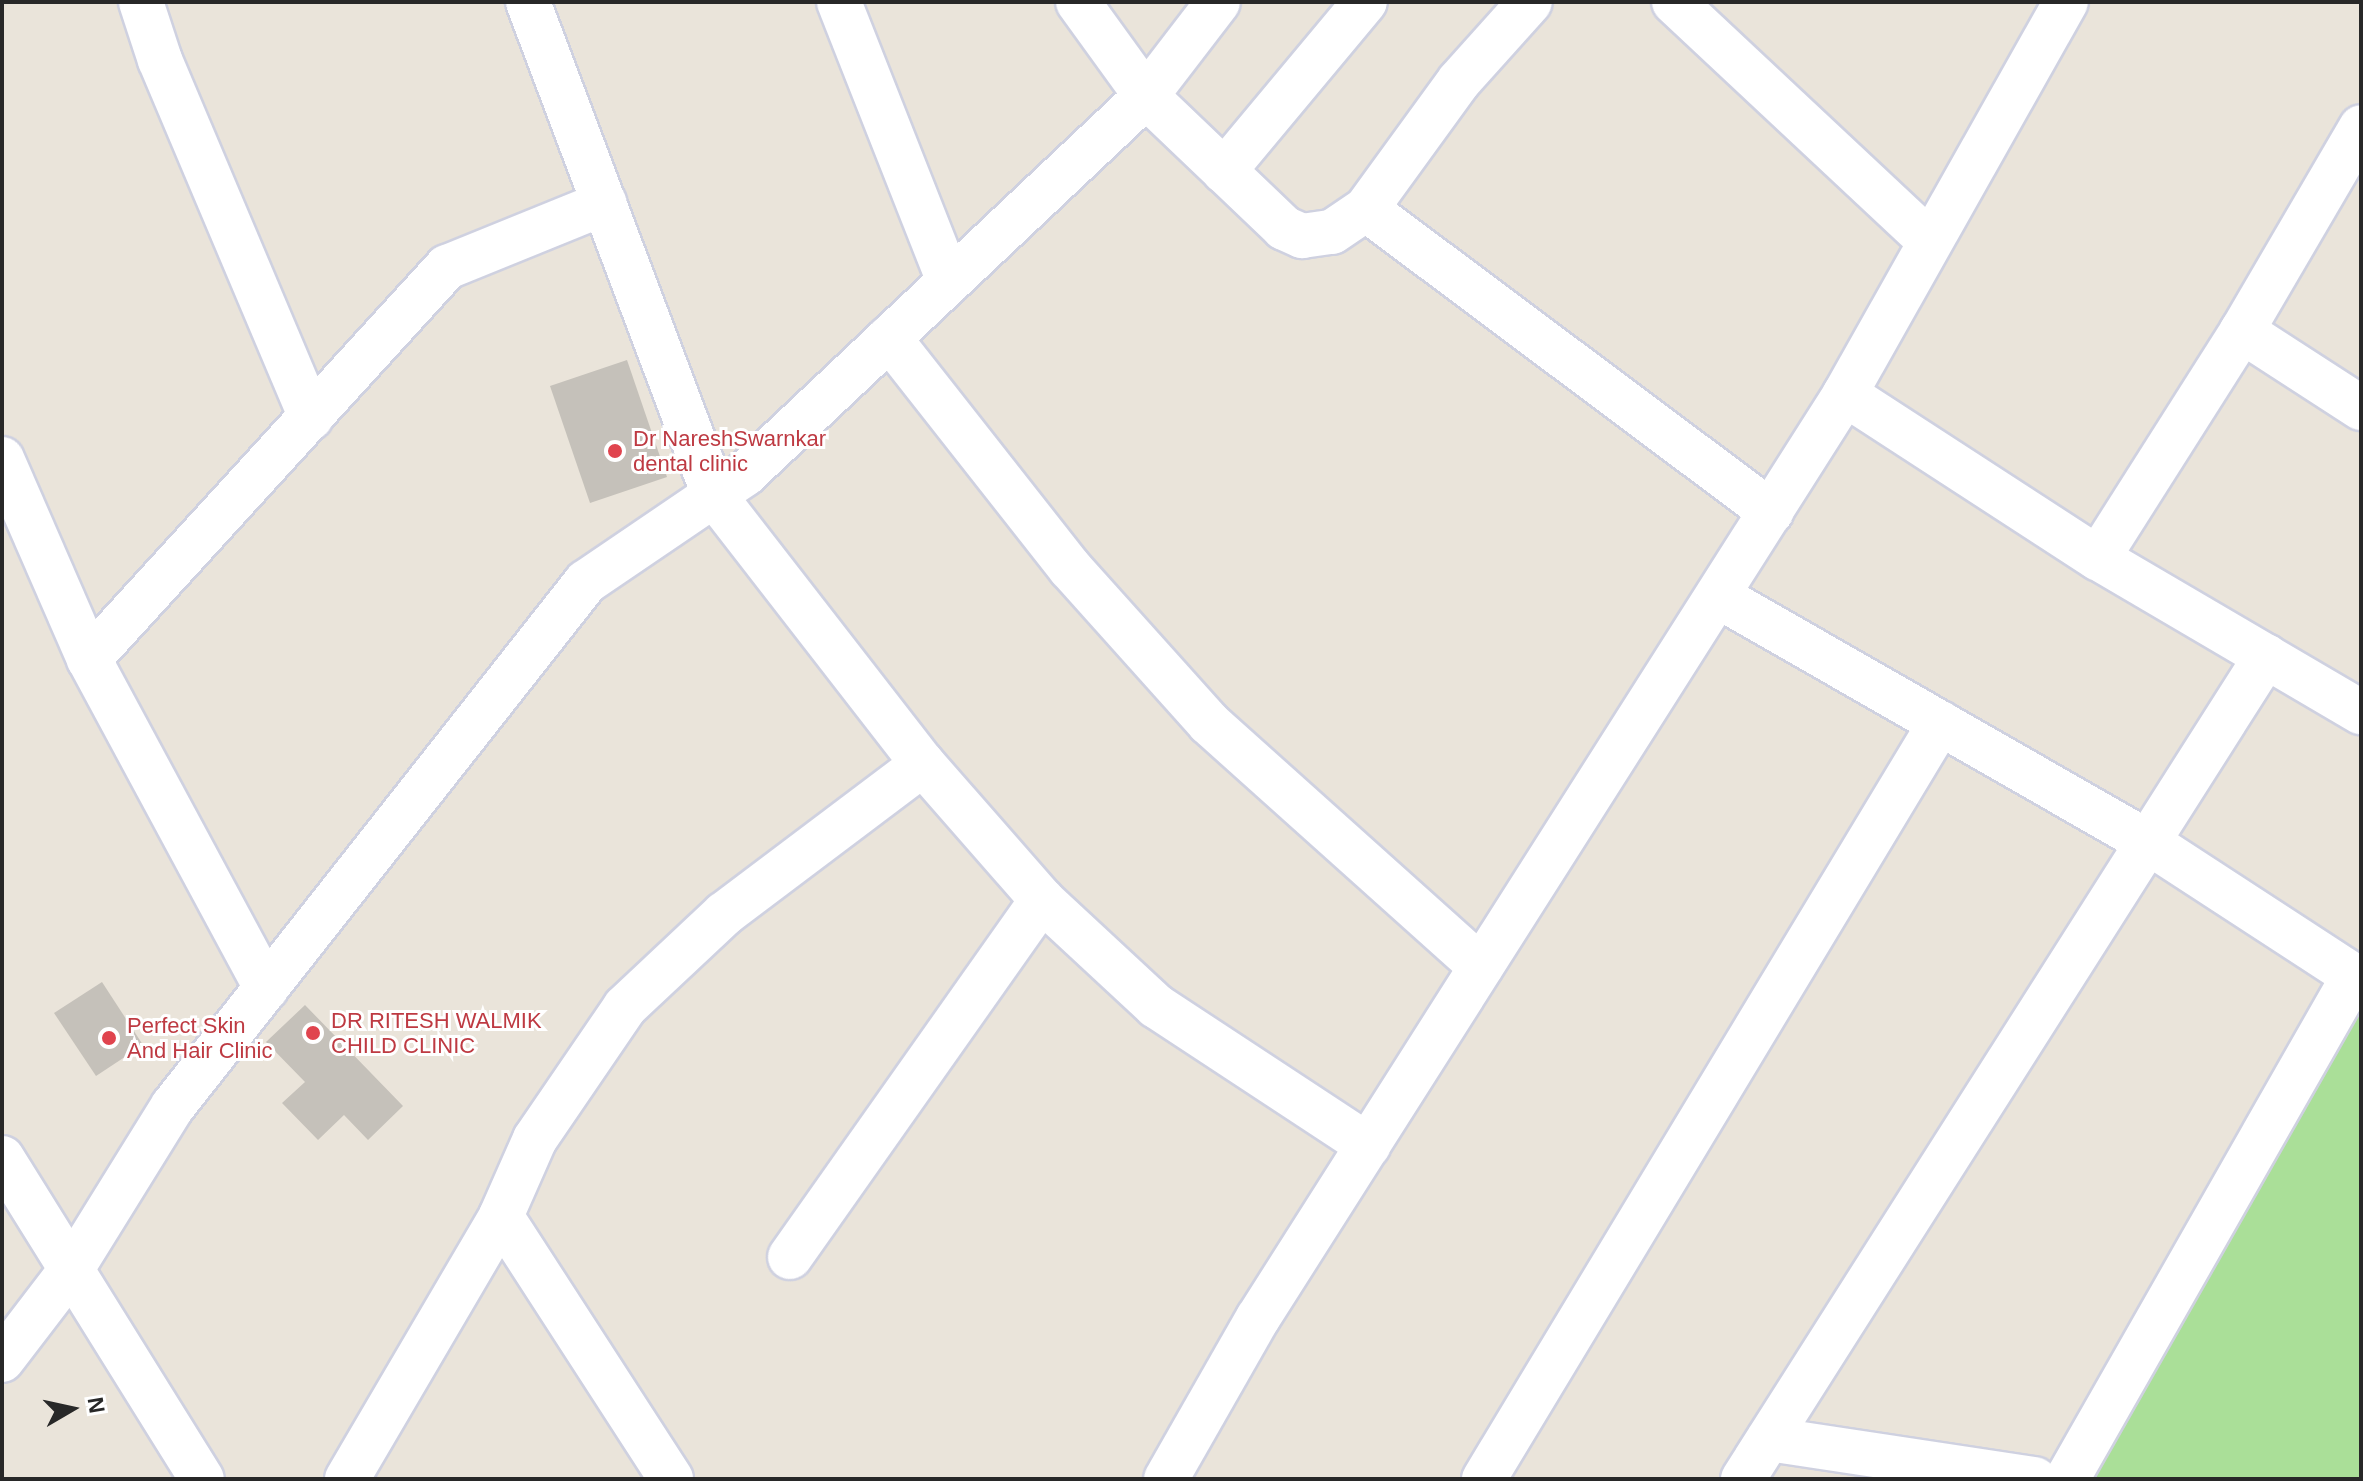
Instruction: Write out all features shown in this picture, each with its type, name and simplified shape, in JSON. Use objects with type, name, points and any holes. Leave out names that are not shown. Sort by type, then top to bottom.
[{"type":"street","points":[[141,2],[160,60],[311,417]]},
{"type":"street","points":[[528,2],[714,495],[923,764],[1042,900],[1156,1006],[1368,1145]]},
{"type":"street","points":[[839,2],[949,281]]},
{"type":"street","points":[[1078,2],[1146,96],[1284,228],[1302,236],[1332,232],[1366,209],[1459,81],[1530,2]]},
{"type":"street","points":[[2,1360],[73,1267],[173,1106],[586,582],[745,474],[1146,96],[1218,2]]},
{"type":"street","points":[[1224,171],[1365,2]]},
{"type":"street","points":[[1674,2],[1929,241]]},
{"type":"street","points":[[1166,1479],[1258,1318],[1845,394],[2066,2]]},
{"type":"street","points":[[2098,558],[2242,331],[2361,127]]},
{"type":"street","points":[[89,659],[447,267],[605,203]]},
{"type":"street","points":[[1366,209],[1771,512]]},
{"type":"street","points":[[2242,331],[2361,408]]},
{"type":"street","points":[[889,338],[1070,568],[1209,723],[1481,967]]},
{"type":"street","points":[[1845,394],[2098,558],[2361,712]]},
{"type":"street","points":[[2,459],[89,659],[266,988]]},
{"type":"street","points":[[1718,596],[2148,842],[2357,979],[2067,1479]]},
{"type":"street","points":[[1743,1479],[2266,656]]},
{"type":"street","points":[[1484,1479],[1940,723]]},
{"type":"street","points":[[347,1479],[501,1216],[535,1139],[625,1007],[724,914],[923,764]]},
{"type":"street","points":[[790,1257],[1042,900]]},
{"type":"street","points":[[2,1158],[73,1267],[202,1479]]},
{"type":"street","points":[[501,1216],[671,1479]]},
{"type":"street","points":[[1769,1439],[2035,1479]]},
{"type":"green space","points":[[2361,981],[2361,1479],[2067,1479]]},
{"type":"building","points":[[627,360],[667,477],[590,503],[550,386]]},
{"type":"building","points":[[102,982],[143,1045],[96,1076],[54,1013]]},
{"type":"building","points":[[305,1005],[403,1106],[368,1140],[344,1115],[318,1140],[282,1103],[305,1082],[266,1042]]},
{"type":"place","name":"Dr NareshSwarnkar dental clinic","points":[[615,451]]},
{"type":"place","name":"DR RITESH WALMIK CHILD CLINIC","points":[[313,1033]]},
{"type":"place","name":"Perfect Skin And Hair Clinic","points":[[109,1038]]}]
